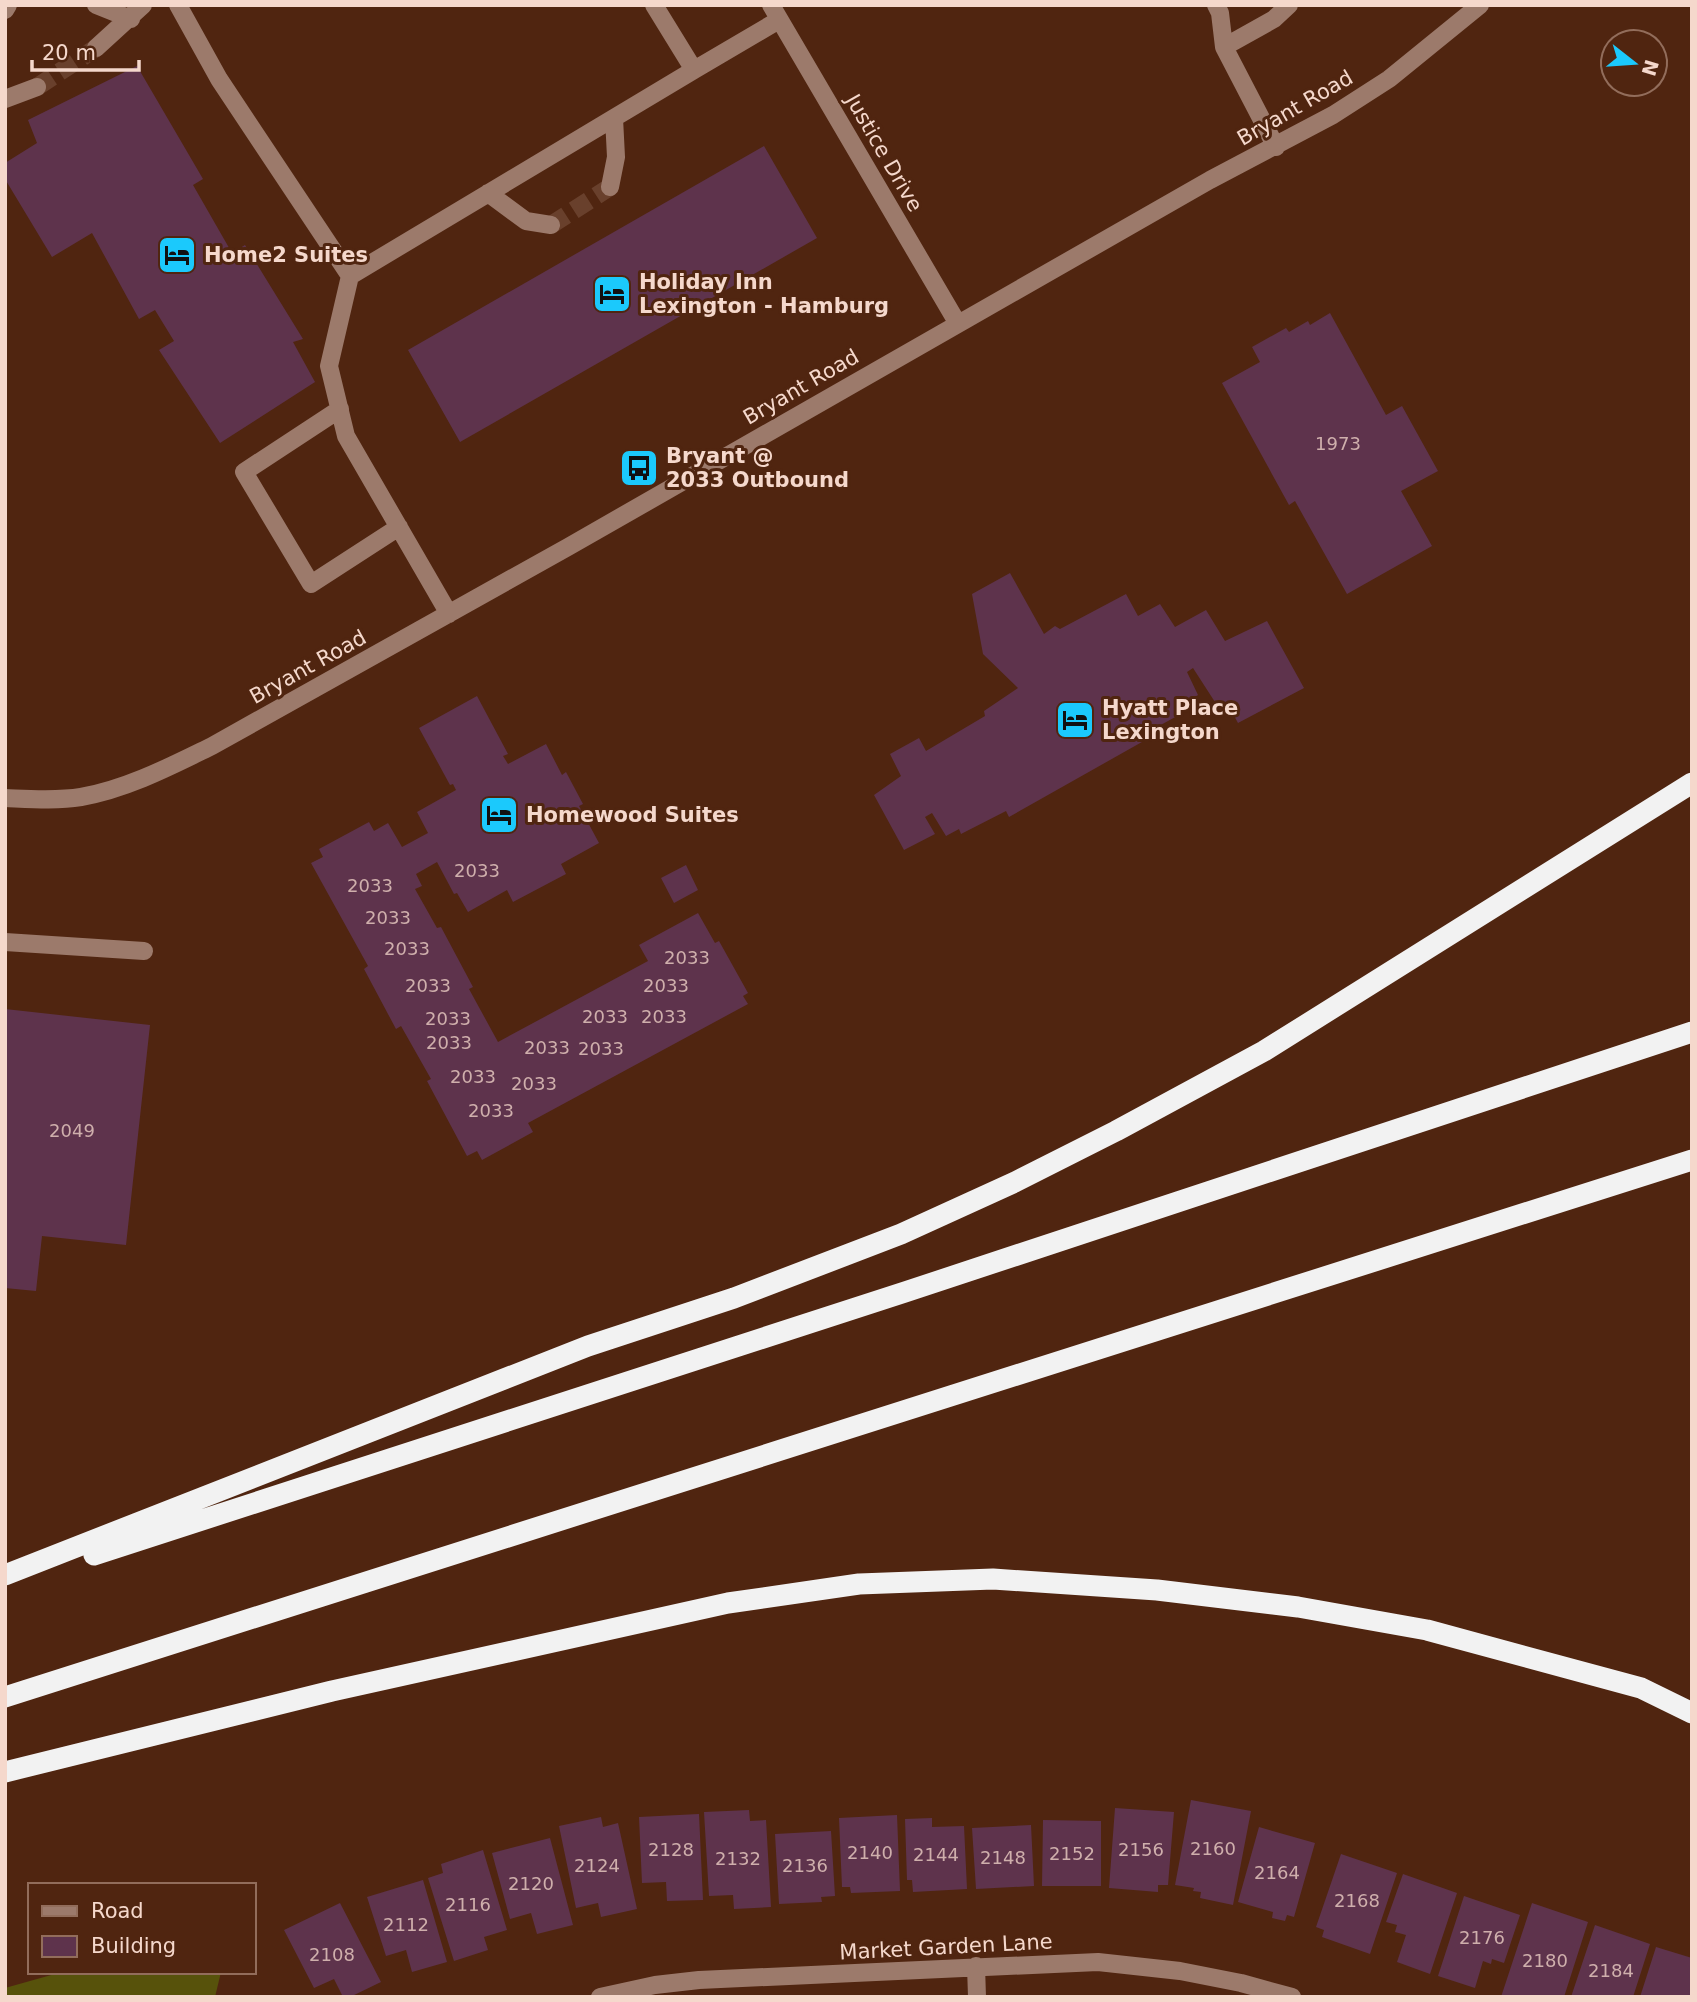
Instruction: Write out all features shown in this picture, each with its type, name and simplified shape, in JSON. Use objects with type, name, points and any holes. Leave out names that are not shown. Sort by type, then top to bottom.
[{"type":"highway","points":[[5,1575],[588,1346],[734,1298],[901,1234],[1015,1182],[1264,1051],[1692,783]]},
{"type":"highway","points":[[5,1583],[905,1292],[1692,1032]]},
{"type":"highway","points":[[5,1696],[1692,1160]]},
{"type":"highway","points":[[5,1772],[332,1691],[728,1603],[872,1583],[993,1579],[1157,1590],[1298,1607],[1427,1630],[1641,1688],[1692,1713]]},
{"type":"street","points":[[96,5],[131,19]]},
{"type":"street","points":[[96,48],[131,19],[143,5]]},
{"type":"street","points":[[178,5],[219,79],[350,276]]},
{"type":"street","points":[[654,5],[694,70]]},
{"type":"street","points":[[1216,5],[1220,13],[1224,47],[1276,147]]},
{"type":"street","points":[[1224,47],[1274,19],[1289,5]]},
{"type":"street","name":"Bryant Road","points":[[5,798],[81,797],[163,770],[212,746],[1210,180],[1333,116],[1389,79],[1480,5]]},
{"type":"street","points":[[449,614],[346,436],[329,366],[350,276],[694,70],[775,13]]},
{"type":"street","name":"Justice Drive","points":[[775,13],[958,324]]},
{"type":"street","points":[[5,99],[37,87]]},
{"type":"street","points":[[610,187],[616,157],[614,118]]},
{"type":"street","points":[[488,193],[526,221],[551,225]]},
{"type":"street","points":[[340,409],[244,472],[311,584],[399,527]]},
{"type":"street","points":[[5,942],[144,951]]},
{"type":"street","name":"Market Garden Lane","points":[[600,1997],[655,1985],[699,1980],[1098,1962],[1180,1971],[1241,1983],[1292,1997]]},
{"type":"street","points":[[976,1966],[977,1997]]},
{"type":"shaded area","points":[[55,1974],[221,1974],[215,1997],[5,1997],[5,1988]]},
{"type":"building","name":"Home2 Suites","points":[[137,66],[203,179],[193,185],[232,253],[245,245],[303,339],[293,342],[315,382],[220,443],[159,350],[174,341],[155,310],[139,319],[92,233],[52,257],[5,179],[5,163],[37,143],[28,120]]},
{"type":"building","name":"Holiday Inn Lexington - Hamburg","points":[[764,146],[817,238],[460,442],[408,350]]},
{"type":"building","points":[[1330,313],[1386,415],[1402,406],[1438,471],[1401,491],[1432,546],[1347,594],[1295,501],[1289,505],[1222,383],[1260,362],[1252,347],[1286,328],[1289,332],[1308,321],[1310,325]]},
{"type":"building","name":"Hyatt Place Lexington","points":[[1010,573],[1044,634],[1055,626],[1060,629],[1126,594],[1138,616],[1160,604],[1175,627],[1206,610],[1225,641],[1267,621],[1304,688],[1238,723],[1232,712],[1224,716],[1193,668],[1187,672],[1198,695],[1187,702],[1190,709],[1146,733],[1149,738],[1009,817],[1006,811],[961,834],[959,829],[946,836],[932,813],[925,817],[935,834],[904,850],[874,795],[901,776],[890,754],[919,738],[926,751],[985,716],[984,711],[1018,688],[983,654],[972,594]]},
{"type":"building","points":[[477,696],[508,754],[503,756],[508,764],[546,744],[562,775],[566,772],[583,804],[579,806],[599,843],[561,864],[566,874],[513,902],[507,890],[468,912],[457,893],[454,894],[437,862],[416,874],[422,886],[415,889],[437,928],[441,927],[473,987],[469,989],[498,1042],[648,961],[639,945],[698,913],[715,943],[719,941],[748,993],[743,996],[748,1004],[528,1123],[533,1132],[482,1160],[477,1151],[467,1156],[427,1081],[431,1079],[401,1026],[396,1029],[364,969],[368,966],[311,863],[323,857],[319,849],[369,822],[374,831],[388,823],[402,847],[428,833],[417,812],[456,790],[453,784],[450,785],[419,728]]},
{"type":"building","points":[[686,865],[698,890],[674,903],[661,878]]},
{"type":"building","points":[[5,1009],[150,1025],[126,1245],[42,1236],[36,1291],[5,1288]]},
{"type":"building","points":[[1191,1800],[1251,1811],[1233,1905],[1200,1898],[1201,1892],[1193,1891],[1194,1888],[1175,1885]]},
{"type":"building","points":[[1115,1808],[1174,1812],[1168,1885],[1158,1885],[1158,1892],[1109,1888]]},
{"type":"building","points":[[749,1810],[750,1821],[766,1820],[771,1907],[734,1909],[733,1895],[709,1896],[704,1812]]},
{"type":"building","points":[[699,1814],[703,1900],[667,1901],[666,1882],[642,1883],[639,1817]]},
{"type":"building","points":[[897,1815],[900,1891],[851,1893],[850,1887],[842,1887],[839,1818]]},
{"type":"building","points":[[601,1817],[603,1827],[618,1823],[637,1909],[601,1917],[598,1903],[576,1908],[559,1826]]},
{"type":"building","points":[[932,1818],[932,1827],[964,1826],[967,1889],[913,1892],[912,1880],[907,1880],[905,1819]]},
{"type":"building","points":[[1043,1820],[1101,1821],[1101,1886],[1042,1886]]},
{"type":"building","points":[[1031,1825],[1034,1886],[976,1889],[972,1828]]},
{"type":"building","points":[[1259,1827],[1315,1843],[1294,1917],[1287,1915],[1285,1921],[1272,1918],[1273,1912],[1238,1902]]},
{"type":"building","points":[[831,1831],[835,1896],[821,1897],[822,1902],[779,1904],[775,1834]]},
{"type":"building","points":[[550,1838],[573,1925],[537,1934],[531,1913],[510,1919],[492,1853]]},
{"type":"building","points":[[483,1850],[507,1930],[484,1937],[488,1950],[454,1961],[428,1878],[443,1873],[441,1864]]},
{"type":"building","points":[[1341,1854],[1397,1873],[1370,1954],[1322,1937],[1324,1930],[1316,1927]]},
{"type":"building","points":[[1403,1874],[1457,1893],[1430,1974],[1397,1962],[1406,1935],[1395,1932],[1397,1925],[1386,1922]]},
{"type":"building","points":[[423,1880],[447,1962],[412,1972],[406,1950],[386,1956],[367,1897]]},
{"type":"building","points":[[1464,1896],[1520,1915],[1504,1963],[1492,1959],[1491,1964],[1483,1961],[1475,1988],[1438,1976]]},
{"type":"building","points":[[340,1903],[381,1982],[350,1997],[343,1997],[334,1979],[314,1988],[284,1930]]},
{"type":"building","points":[[1532,1903],[1588,1922],[1564,1997],[1501,1997]]},
{"type":"building","points":[[1595,1925],[1650,1944],[1633,1997],[1571,1997]]},
{"type":"building","points":[[1656,1947],[1692,1958],[1692,1997],[1640,1997]]},
{"type":"tunnel","points":[[37,87],[96,48]]},
{"type":"tunnel","points":[[551,225],[610,187]]},
{"type":"place","name":"Home2 Suites","points":[[177,255]]},
{"type":"place","name":"Holiday Inn Lexington - Hamburg","points":[[612,294]]},
{"type":"place","name":"Bryant @ 2033 Outbound","points":[[639,468]]},
{"type":"place","name":"Hyatt Place Lexington","points":[[1075,720]]},
{"type":"place","name":"Homewood Suites","points":[[499,815]]}]
